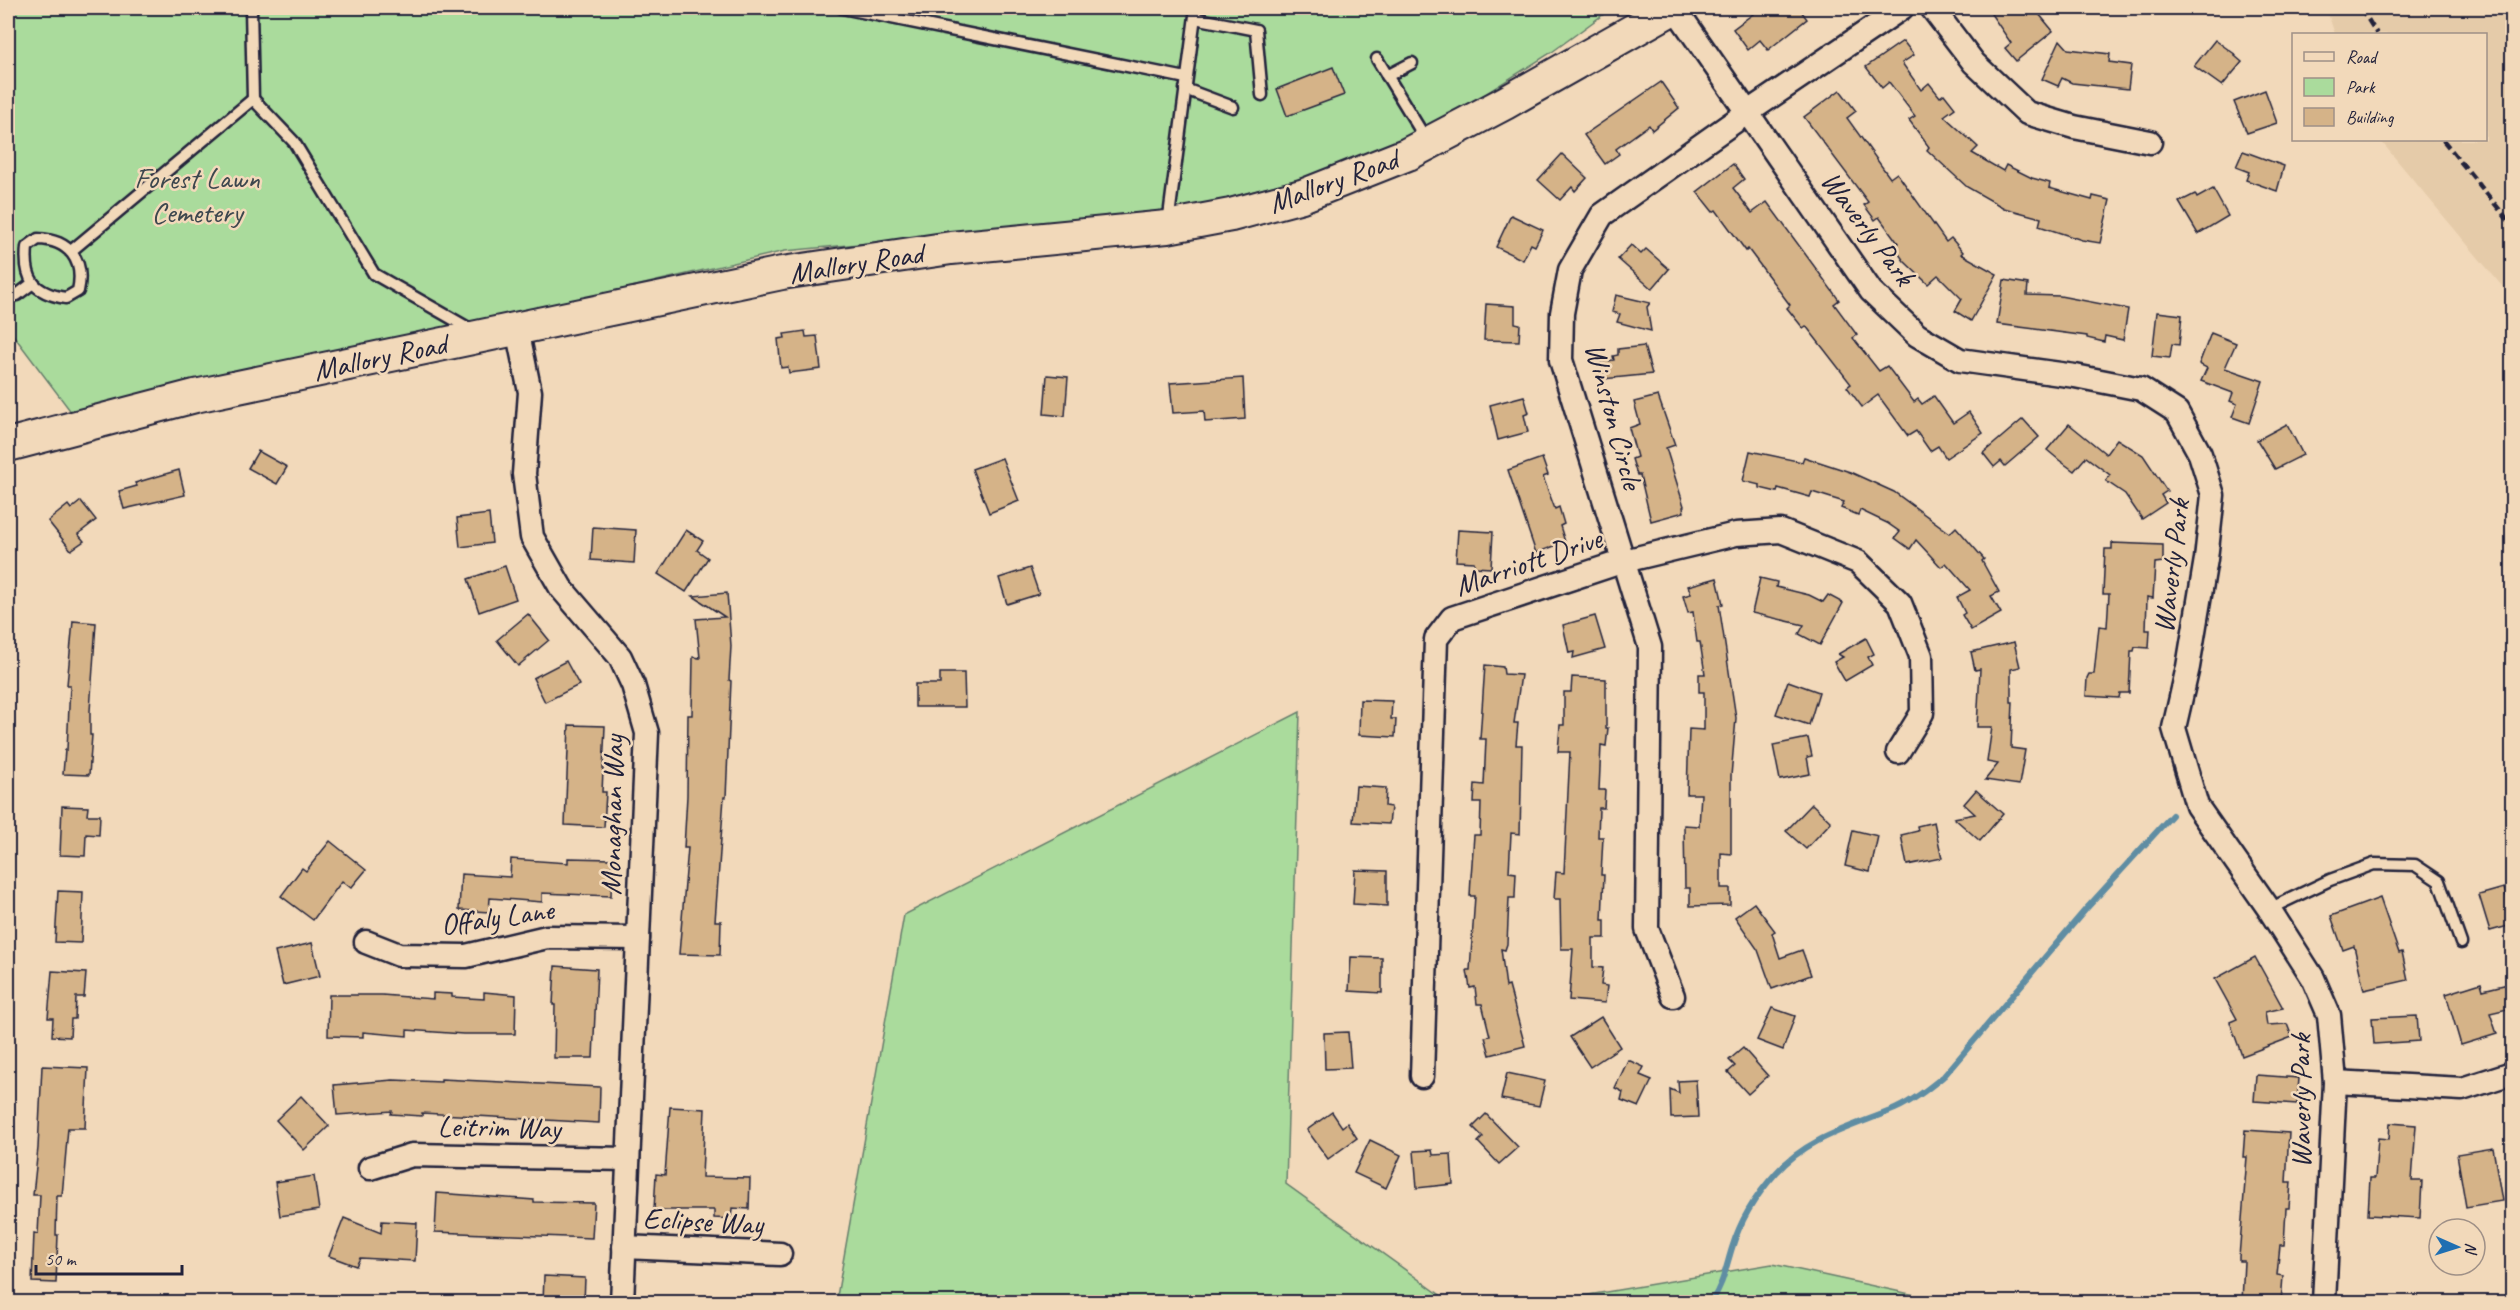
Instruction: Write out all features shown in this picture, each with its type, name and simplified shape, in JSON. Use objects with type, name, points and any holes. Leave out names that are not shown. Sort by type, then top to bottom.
[{"type":"street","name":"Waverly Park","points":[[1674,8],[1871,291],[1917,335],[1960,360],[2075,376],[2141,389],[2177,412],[2200,454],[2213,495],[2206,559],[2188,667],[2174,728],[2197,806],[2270,909],[2313,978],[2329,1015],[2335,1082],[2324,1302]]},
{"type":"street","name":"Mallory Road","points":[[8,445],[195,396],[782,273],[951,248],[1167,227],[1231,215],[1302,196],[1408,154],[1674,8]]},
{"type":"street","name":"Winston Circle","points":[[1673,996],[1647,929],[1650,647],[1562,360],[1562,313],[1570,270],[1602,215],[1748,112],[1902,8]]},
{"type":"street","points":[[1932,8],[1974,63],[2027,112],[2074,127],[2150,142]]},
{"type":"street","name":"Monaghan Way","points":[[517,329],[530,392],[524,474],[532,537],[561,588],[620,657],[633,686],[647,733],[622,1302]]},
{"type":"street","name":"Marriott Drive","points":[[1422,1076],[1436,639],[1452,618],[1624,561],[1736,534],[1781,531],[1858,562],[1900,603],[1921,656],[1922,713],[1898,752]]},
{"type":"street","name":"Offaly Lane","points":[[366,942],[399,955],[466,956],[547,937],[638,938]]},
{"type":"street","points":[[2335,1082],[2462,1089],[2512,1073]]},
{"type":"street","name":"Leitrim Way","points":[[370,1168],[412,1155],[628,1159]]},
{"type":"street","name":"Eclipse Way","points":[[624,1247],[780,1254]]},
{"type":"lane","points":[[251,8],[252,99],[294,142],[374,274],[483,336]]},
{"type":"lane","points":[[842,8],[1186,83],[1233,107]]},
{"type":"lane","points":[[1167,227],[1196,13],[1256,30],[1262,95]]},
{"type":"lane","points":[[1377,59],[1428,144]]},
{"type":"lane","points":[[1387,76],[1412,63]]},
{"type":"lane","points":[[71,251],[252,99]]},
{"type":"lane","points":[[38,239],[51,239],[71,251],[78,263],[81,276],[78,291],[66,298],[42,292],[33,283],[25,266],[27,247],[38,239]]},
{"type":"lane","points":[[8,297],[17,295],[33,283]]},
{"type":"lane","points":[[2270,909],[2330,880],[2374,864],[2415,865],[2439,881],[2461,943]]},
{"type":"shaded area","points":[[2326,8],[2512,8],[2512,298],[2381,141],[2487,141],[2487,33],[2335,33]]},
{"type":"green space","name":"Forest Lawn Cemetery","points":[[8,8],[1612,8],[1552,52],[1436,125],[1387,149],[1317,174],[1166,215],[785,251],[75,417],[8,328]]},
{"type":"green space","points":[[1300,712],[1286,1184],[1450,1302],[836,1302],[904,915]]},
{"type":"green space","points":[[1772,1264],[1947,1302],[1547,1302]]},
{"type":"building","points":[[1761,8],[1799,8],[1807,19],[1768,50],[1760,40],[1748,50],[1733,29]]},
{"type":"building","points":[[1987,8],[2034,8],[2053,31],[2016,61],[2005,48],[2011,43]]},
{"type":"building","points":[[2060,40],[2068,49],[2110,54],[2109,62],[2131,65],[2128,89],[2072,83],[2062,78],[2058,86],[2042,79]]},
{"type":"building","points":[[2215,40],[2242,62],[2222,86],[2194,66]]},
{"type":"building","points":[[1903,41],[1914,55],[1902,63],[1921,90],[1929,83],[1940,97],[1944,94],[1955,108],[1944,116],[1978,147],[1972,153],[2003,171],[2006,165],[2032,178],[2050,183],[2049,188],[2092,200],[2093,196],[2110,200],[2100,243],[2082,240],[2039,226],[2041,218],[2004,208],[1967,187],[1927,150],[1929,147],[1909,120],[1915,116],[1889,82],[1882,88],[1866,67]]},
{"type":"building","points":[[1333,67],[1344,95],[1287,116],[1277,89]]},
{"type":"building","points":[[1661,82],[1679,108],[1652,130],[1649,125],[1616,149],[1619,154],[1605,164],[1584,135]]},
{"type":"building","points":[[1840,90],[1856,111],[1847,118],[1890,178],[1897,173],[1946,242],[1951,238],[1963,252],[1961,254],[1997,274],[1971,321],[1955,311],[1962,299],[1938,275],[1928,284],[1904,261],[1894,247],[1898,243],[1879,217],[1875,220],[1864,205],[1868,202],[1804,117]]},
{"type":"building","points":[[2265,90],[2277,123],[2247,133],[2234,102]]},
{"type":"building","points":[[2243,151],[2284,166],[2277,191],[2246,180],[2249,172],[2236,167]]},
{"type":"building","points":[[1562,154],[1587,178],[1575,191],[1572,187],[1560,200],[1538,180]]},
{"type":"building","points":[[1733,164],[1744,179],[1733,188],[1752,213],[1767,202],[1839,300],[1834,304],[1857,335],[1853,338],[1879,371],[1887,366],[1914,402],[1918,399],[1922,404],[1934,396],[1953,423],[1969,412],[1983,433],[1946,458],[1938,446],[1930,451],[1916,431],[1908,436],[1878,395],[1862,407],[1847,387],[1851,384],[1806,326],[1803,328],[1787,308],[1790,305],[1748,249],[1746,251],[1716,210],[1713,212],[1697,192]]},
{"type":"building","points":[[2213,189],[2228,216],[2198,234],[2179,202],[2195,194],[2197,198]]},
{"type":"building","points":[[1511,215],[1543,230],[1535,246],[1531,244],[1523,260],[1496,247]]},
{"type":"building","points":[[1631,245],[1641,254],[1646,249],[1669,269],[1652,289],[1618,259]]},
{"type":"building","points":[[2004,280],[2028,284],[2027,295],[2060,296],[2128,309],[2123,340],[2105,336],[2104,342],[2087,338],[2087,336],[1997,324]]},
{"type":"building","points":[[1616,295],[1650,303],[1647,307],[1651,331],[1617,322],[1620,314],[1612,312]]},
{"type":"building","points":[[1486,304],[1515,306],[1515,323],[1520,324],[1519,341],[1484,340]]},
{"type":"building","points":[[2157,312],[2182,315],[2179,345],[2172,344],[2170,358],[2152,356]]},
{"type":"building","points":[[805,331],[806,337],[817,336],[821,369],[789,373],[788,367],[781,368],[778,339],[785,338],[784,334]]},
{"type":"building","points":[[2211,333],[2236,343],[2225,368],[2263,381],[2249,423],[2232,417],[2237,404],[2230,401],[2233,393],[2201,381],[2207,368],[2199,364]]},
{"type":"building","points":[[1644,346],[1652,374],[1603,379],[1601,362],[1614,360],[1613,356],[1618,355],[1618,349]]},
{"type":"building","points":[[1047,375],[1068,377],[1065,416],[1044,414]]},
{"type":"building","points":[[1243,378],[1245,419],[1205,422],[1204,411],[1173,413],[1170,383]]},
{"type":"building","points":[[1524,396],[1529,413],[1524,415],[1528,432],[1498,440],[1490,405]]},
{"type":"building","points":[[1658,396],[1675,445],[1666,448],[1684,512],[1651,521],[1640,475],[1637,475],[1632,459],[1637,457],[1629,428],[1640,424],[1634,402]]},
{"type":"building","points":[[2023,419],[2039,437],[2005,466],[2001,461],[1994,467],[1983,453]]},
{"type":"building","points":[[2069,424],[2106,454],[2117,439],[2143,455],[2167,491],[2161,495],[2166,503],[2142,519],[2125,494],[2106,481],[2110,475],[2086,457],[2074,471],[2059,460],[2047,450]]},
{"type":"building","points":[[2287,424],[2303,455],[2275,469],[2257,440]]},
{"type":"building","points":[[258,451],[287,467],[277,484],[248,468]]},
{"type":"building","points":[[1750,451],[1802,462],[1804,457],[1850,472],[1894,492],[1950,533],[1956,527],[1984,559],[1982,561],[1999,592],[1991,596],[2001,613],[1971,630],[1962,615],[1965,613],[1957,597],[1970,590],[1946,563],[1941,567],[1916,540],[1910,549],[1895,538],[1900,532],[1887,523],[1860,510],[1858,515],[1841,508],[1844,502],[1812,492],[1810,497],[1778,488],[1777,492],[1743,481]]},
{"type":"building","points":[[1002,458],[1019,501],[989,513],[972,469]]},
{"type":"building","points":[[1542,458],[1548,475],[1543,477],[1555,509],[1559,507],[1564,524],[1560,526],[1565,542],[1536,553],[1508,470]]},
{"type":"building","points":[[179,470],[185,495],[124,509],[119,491],[137,486],[135,483]]},
{"type":"building","points":[[81,501],[96,520],[78,534],[84,541],[71,550],[48,521],[68,505],[71,509]]},
{"type":"building","points":[[489,514],[492,543],[460,547],[457,518]]},
{"type":"building","points":[[593,527],[636,530],[634,563],[591,560]]},
{"type":"building","points":[[686,530],[703,541],[697,550],[708,558],[686,592],[658,574]]},
{"type":"building","points":[[1458,530],[1493,532],[1491,568],[1474,567],[1474,562],[1456,561]]},
{"type":"building","points":[[2112,543],[2163,545],[2163,562],[2155,563],[2153,598],[2147,597],[2146,630],[2150,630],[2149,648],[2135,647],[2134,651],[2131,651],[2129,693],[2120,693],[2119,698],[2086,696],[2087,678],[2089,674],[2094,674],[2099,626],[2107,627],[2109,594],[2103,594],[2105,549],[2112,549]]},
{"type":"building","points":[[505,566],[516,599],[479,612],[468,579]]},
{"type":"building","points":[[1030,568],[1039,594],[1007,604],[999,578]]},
{"type":"building","points":[[1717,578],[1723,604],[1719,605],[1736,718],[1731,776],[1731,854],[1721,853],[1721,888],[1730,888],[1730,905],[1690,906],[1690,888],[1685,888],[1684,825],[1699,826],[1701,794],[1687,794],[1689,729],[1704,730],[1704,692],[1699,692],[1699,674],[1705,674],[1693,612],[1688,613],[1683,596],[1691,594],[1688,586]]},
{"type":"building","points":[[1760,578],[1777,582],[1776,587],[1809,595],[1823,602],[1828,595],[1843,603],[1820,645],[1799,634],[1804,625],[1752,613]]},
{"type":"building","points":[[727,593],[731,646],[729,680],[731,681],[726,797],[724,797],[715,921],[721,921],[720,955],[679,954],[688,848],[684,848],[688,715],[692,715],[693,657],[700,658],[696,619],[725,617],[693,596]]},
{"type":"building","points":[[528,614],[549,640],[518,666],[497,640]]},
{"type":"building","points":[[1595,616],[1605,649],[1573,658],[1574,652],[1569,653],[1563,625]]},
{"type":"building","points":[[73,621],[96,623],[90,711],[90,735],[92,735],[89,775],[63,774],[65,750],[67,750],[70,685],[67,685]]},
{"type":"building","points":[[1866,638],[1874,654],[1868,657],[1872,665],[1845,681],[1834,662],[1843,657],[1838,654]]},
{"type":"building","points":[[2014,642],[2020,667],[2011,669],[2011,702],[2013,702],[2011,748],[2025,750],[2019,785],[1985,780],[1998,764],[1987,762],[1992,727],[1977,727],[1980,669],[1975,670],[1971,652]]},
{"type":"building","points":[[566,661],[579,685],[545,702],[533,678]]},
{"type":"building","points":[[1485,665],[1503,667],[1504,674],[1521,675],[1514,723],[1518,723],[1516,745],[1522,745],[1520,834],[1511,833],[1509,872],[1516,873],[1515,898],[1509,898],[1507,944],[1505,950],[1501,949],[1506,987],[1509,986],[1525,1046],[1490,1055],[1485,1037],[1490,1036],[1482,1004],[1477,1004],[1475,987],[1470,988],[1467,970],[1470,970],[1475,896],[1470,896],[1474,835],[1480,835],[1481,803],[1474,803],[1475,784],[1484,785],[1486,739],[1480,739]]},
{"type":"building","points":[[940,673],[964,673],[965,707],[915,707],[915,684],[940,684]]},
{"type":"building","points":[[1572,677],[1606,679],[1606,728],[1608,728],[1606,746],[1601,745],[1599,790],[1605,790],[1604,808],[1599,808],[1598,837],[1603,837],[1601,875],[1604,875],[1602,920],[1605,920],[1605,938],[1593,938],[1593,967],[1603,968],[1601,985],[1607,986],[1605,1003],[1569,1000],[1573,949],[1561,949],[1560,899],[1554,899],[1556,872],[1564,873],[1570,752],[1558,752],[1560,725],[1564,725],[1564,692],[1571,692]]},
{"type":"building","points":[[1788,681],[1819,692],[1809,725],[1776,714]]},
{"type":"building","points":[[1360,700],[1392,701],[1391,719],[1396,719],[1395,737],[1359,735]]},
{"type":"building","points":[[569,725],[605,726],[602,792],[606,792],[604,827],[565,825]]},
{"type":"building","points":[[1808,738],[1812,756],[1807,757],[1810,774],[1780,780],[1773,745]]},
{"type":"building","points":[[1356,786],[1386,788],[1385,806],[1391,807],[1389,824],[1353,822]]},
{"type":"building","points":[[1976,790],[2003,814],[1980,841],[1954,818],[1975,814],[1964,804]]},
{"type":"building","points":[[1812,804],[1831,822],[1806,849],[1786,831]]},
{"type":"building","points":[[62,806],[88,807],[87,815],[100,815],[99,835],[86,834],[85,856],[60,855]]},
{"type":"building","points":[[1934,822],[1942,858],[1907,865],[1901,835],[1918,831],[1917,826]]},
{"type":"building","points":[[1853,830],[1878,836],[1870,872],[1845,866]]},
{"type":"building","points":[[330,841],[366,870],[351,888],[342,881],[313,920],[281,896],[302,868],[306,871]]},
{"type":"building","points":[[568,858],[612,859],[611,896],[542,893],[542,902],[490,898],[489,912],[459,910],[461,874],[510,877],[511,859],[568,863]]},
{"type":"building","points":[[1355,870],[1387,871],[1387,906],[1353,904]]},
{"type":"building","points":[[2504,888],[2512,915],[2512,925],[2490,931],[2479,895]]},
{"type":"building","points":[[58,891],[83,892],[81,943],[55,942]]},
{"type":"building","points":[[2380,898],[2399,953],[2402,952],[2408,980],[2364,990],[2354,946],[2343,950],[2331,916]]},
{"type":"building","points":[[1754,903],[1775,931],[1772,933],[1780,958],[1802,950],[1811,975],[1772,989],[1758,950],[1735,917]]},
{"type":"building","points":[[312,943],[320,976],[283,985],[275,952]]},
{"type":"building","points":[[1351,957],[1382,958],[1382,993],[1349,991]]},
{"type":"building","points":[[2255,957],[2283,1008],[2265,1012],[2267,1025],[2287,1024],[2292,1037],[2242,1056],[2230,1022],[2237,1019],[2215,979]]},
{"type":"building","points":[[555,966],[597,969],[593,1058],[554,1058]]},
{"type":"building","points":[[52,971],[86,973],[84,997],[76,997],[75,1019],[71,1019],[70,1037],[52,1036],[53,1018],[48,1018]]},
{"type":"building","points":[[2481,983],[2483,990],[2512,983],[2512,1008],[2490,1013],[2497,1034],[2461,1045],[2446,994]]},
{"type":"building","points":[[484,992],[516,995],[515,1034],[463,1034],[407,1030],[407,1036],[363,1032],[363,1037],[328,1036],[329,995],[382,995],[433,999],[433,993],[484,999]]},
{"type":"building","points":[[1772,1008],[1795,1016],[1783,1050],[1757,1040]]},
{"type":"building","points":[[2417,1016],[2419,1041],[2374,1044],[2372,1018]]},
{"type":"building","points":[[1601,1017],[1620,1047],[1590,1067],[1570,1037]]},
{"type":"building","points":[[1348,1032],[1351,1068],[1325,1069],[1324,1033]]},
{"type":"building","points":[[1743,1048],[1768,1076],[1748,1094],[1728,1072],[1735,1066],[1729,1060]]},
{"type":"building","points":[[1628,1060],[1644,1067],[1640,1075],[1652,1080],[1639,1107],[1621,1100],[1623,1092],[1615,1088]]},
{"type":"building","points":[[42,1066],[88,1068],[85,1128],[68,1128],[62,1196],[57,1196],[56,1283],[32,1282],[34,1233],[38,1234],[40,1195],[33,1195]]},
{"type":"building","points":[[1507,1073],[1545,1081],[1539,1106],[1501,1099]]},
{"type":"building","points":[[2256,1075],[2299,1078],[2297,1104],[2254,1101]]},
{"type":"building","points":[[441,1079],[600,1087],[599,1123],[422,1113],[422,1116],[391,1114],[392,1111],[337,1115],[334,1085],[393,1080],[441,1082]]},
{"type":"building","points":[[1696,1080],[1698,1117],[1671,1118],[1670,1089],[1679,1093],[1678,1081]]},
{"type":"building","points":[[301,1096],[329,1126],[304,1150],[276,1120]]},
{"type":"building","points":[[670,1107],[705,1109],[702,1177],[750,1178],[749,1209],[732,1208],[731,1219],[714,1218],[714,1210],[654,1210],[656,1174],[665,1175]]},
{"type":"building","points":[[1332,1112],[1342,1127],[1347,1123],[1357,1138],[1328,1159],[1307,1130]]},
{"type":"building","points":[[1486,1114],[1518,1147],[1499,1164],[1478,1142],[1483,1137],[1473,1127]]},
{"type":"building","points":[[2390,1123],[2416,1125],[2412,1181],[2422,1181],[2420,1218],[2368,1215],[2370,1178],[2375,1178],[2378,1138],[2389,1139]]},
{"type":"building","points":[[2245,1130],[2289,1133],[2286,1182],[2291,1182],[2289,1208],[2286,1208],[2284,1245],[2280,1245],[2277,1275],[2283,1276],[2281,1302],[2242,1302],[2244,1261],[2239,1261],[2239,1257],[2247,1157],[2243,1157]]},
{"type":"building","points":[[1370,1140],[1401,1155],[1386,1188],[1354,1173]]},
{"type":"building","points":[[2493,1148],[2502,1201],[2466,1207],[2457,1154]]},
{"type":"building","points":[[1432,1150],[1433,1155],[1451,1154],[1453,1184],[1417,1188],[1414,1151]]},
{"type":"building","points":[[314,1176],[319,1210],[280,1216],[275,1182]]},
{"type":"building","points":[[437,1193],[534,1200],[534,1202],[594,1203],[592,1238],[435,1232]]},
{"type":"building","points":[[344,1218],[381,1233],[382,1221],[417,1223],[415,1261],[360,1258],[356,1266],[329,1256]]},
{"type":"building","points":[[544,1276],[585,1278],[584,1302],[543,1302]]},
{"type":"waterway","points":[[1711,1302],[1721,1282],[1744,1218],[1776,1173],[1802,1150],[1831,1134],[1902,1106],[1944,1076],[2086,909],[2172,815]]},
{"type":"railway","points":[[2361,8],[2376,33]]},
{"type":"railway","points":[[2444,141],[2512,225]]}]
